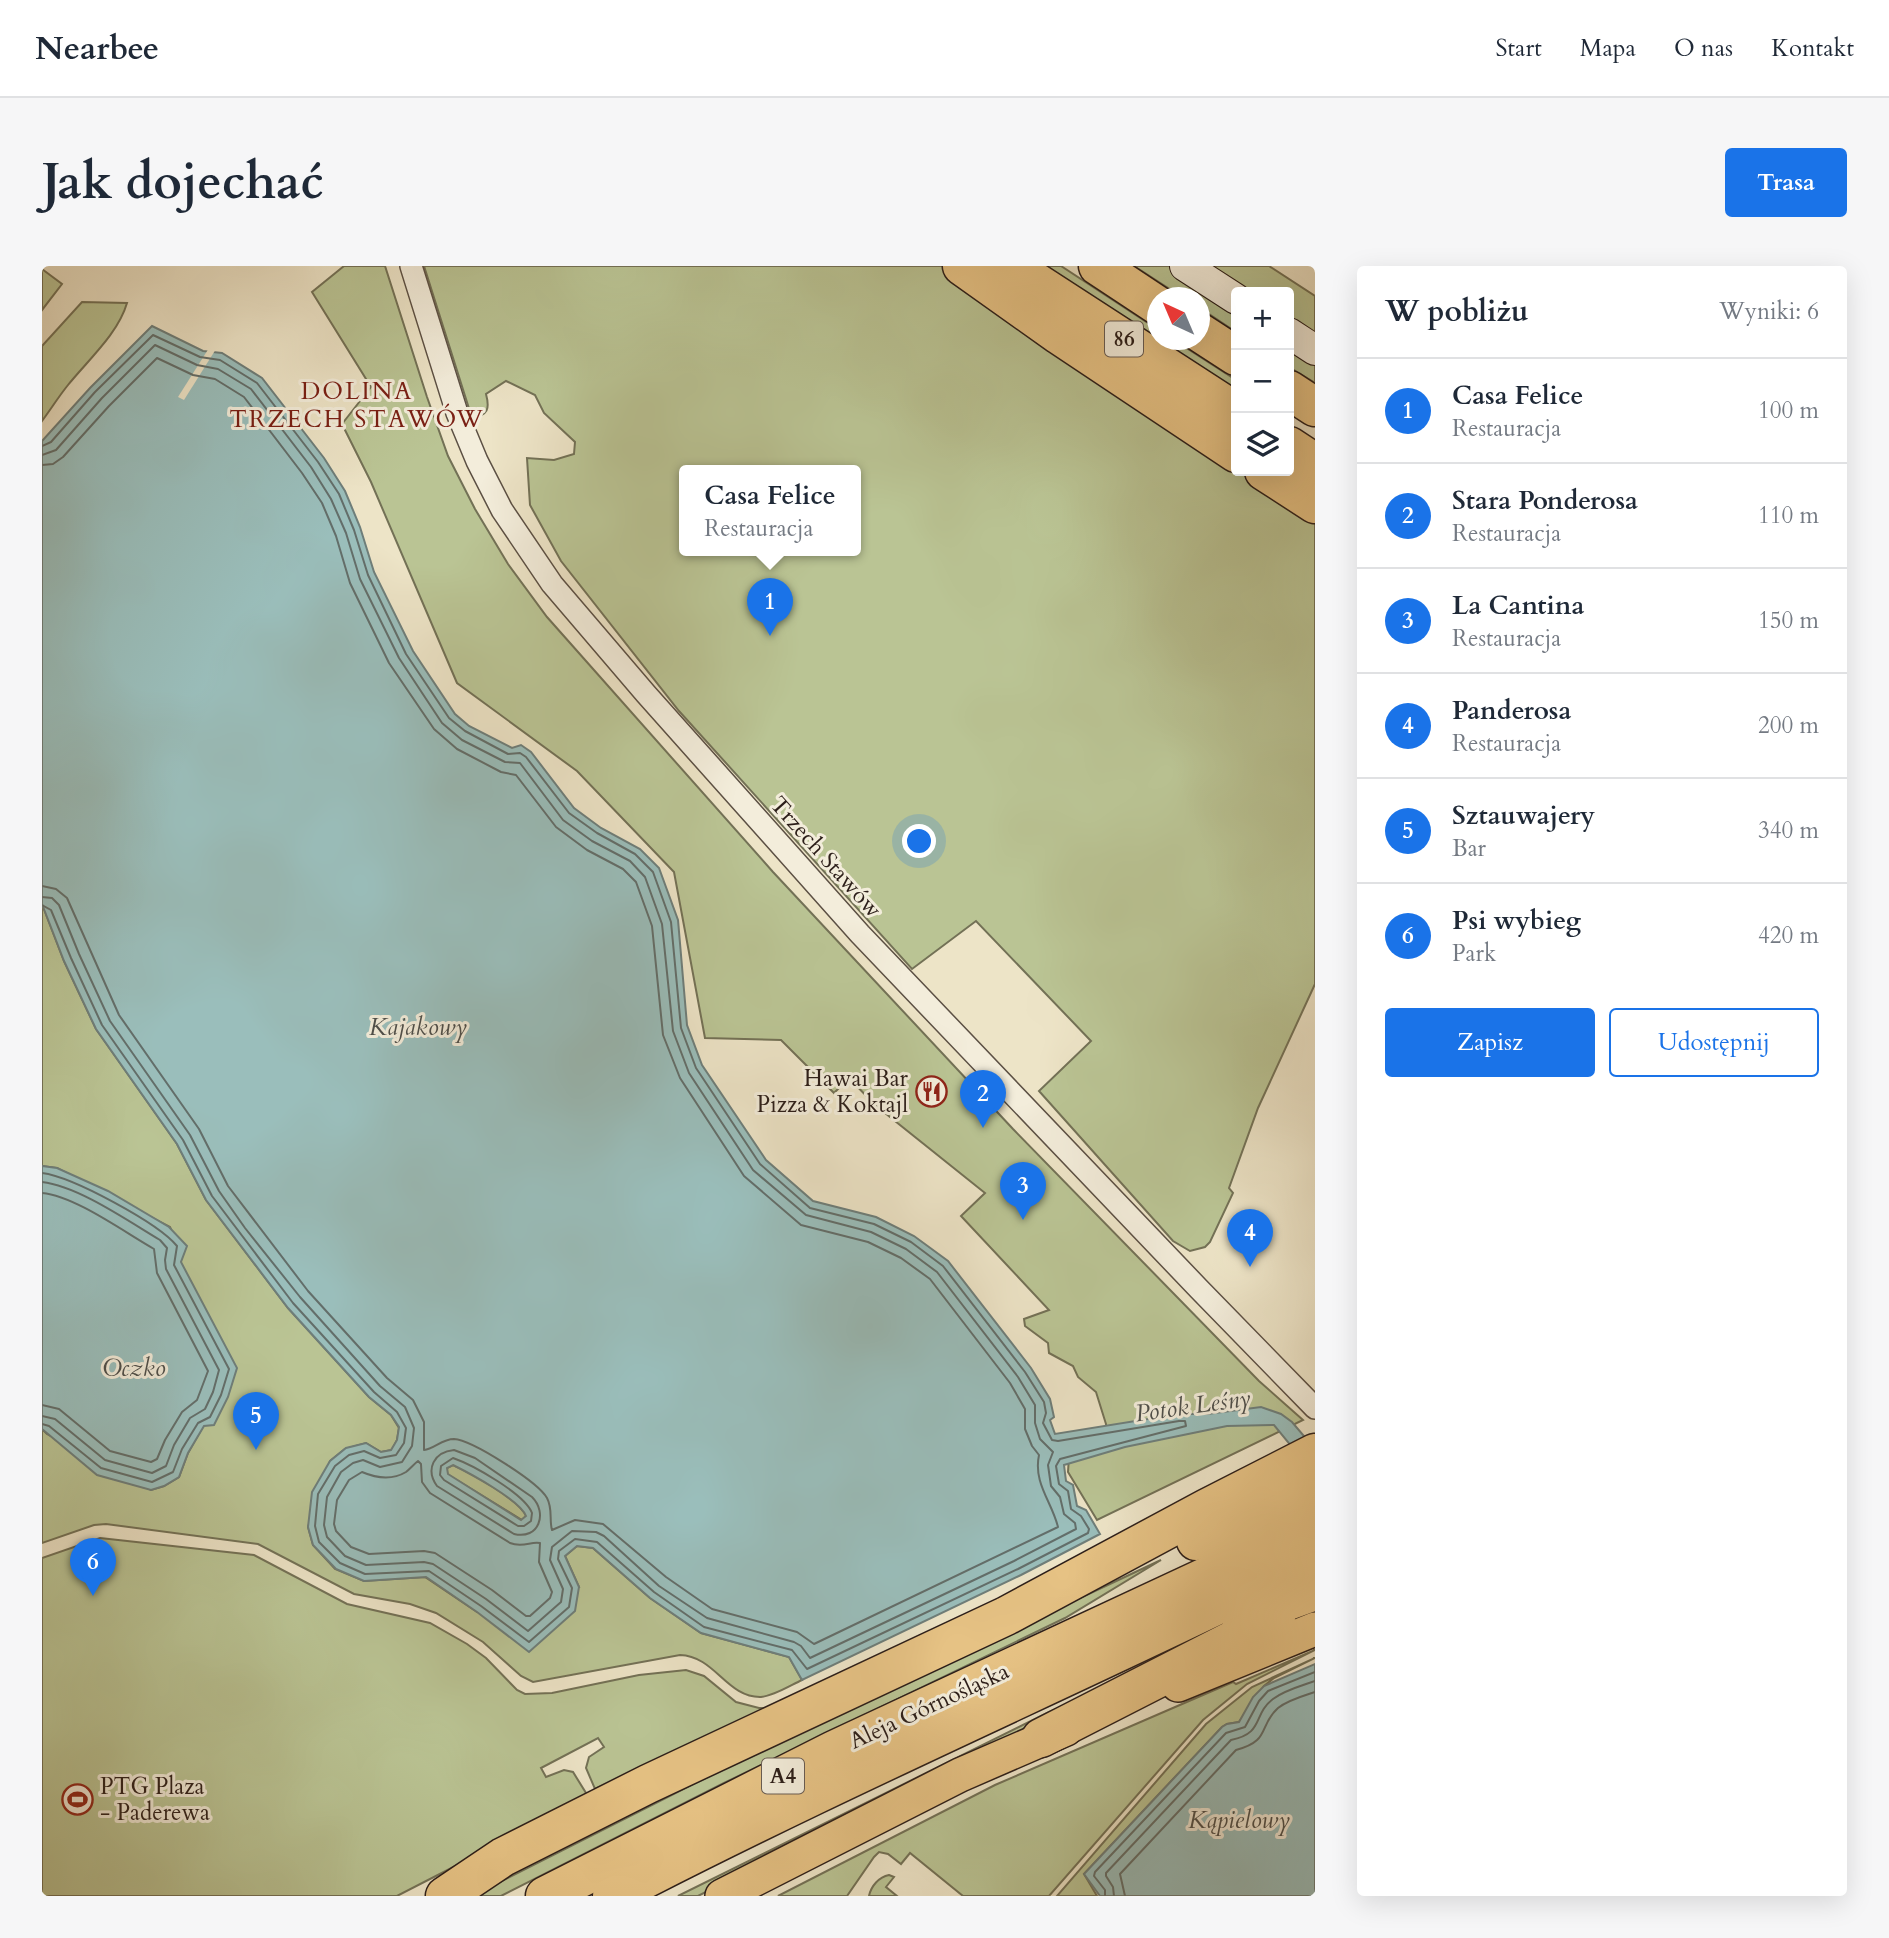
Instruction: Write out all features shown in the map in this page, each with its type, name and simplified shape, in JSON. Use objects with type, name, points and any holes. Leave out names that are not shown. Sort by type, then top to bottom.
[{"type":"highway","points":[[962,266],[1070,343],[1231,450]]},
{"type":"highway","name":"86","points":[[1011,266],[1231,409]]},
{"type":"highway","name":"86","points":[[1098,266],[1147,298]]},
{"type":"highway","points":[[1210,339],[1231,353]]},
{"type":"highway","points":[[1294,393],[1315,407]]},
{"type":"highway","points":[[1294,449],[1315,463]]},
{"type":"highway","points":[[1272,476],[1315,504]]},
{"type":"highway","points":[[445,1896],[503,1857],[648,1784],[1006,1616],[1300,1494],[1315,1453]]},
{"type":"highway","name":"Aleja Górnośląska","points":[[545,1896],[834,1750],[1024,1662],[1300,1494]]},
{"type":"highway","name":"A4","points":[[612,1896],[844,1780],[1315,1558]]},
{"type":"highway","points":[[1016,1701],[1315,1591]]},
{"type":"highway","points":[[1041,1738],[1315,1598]]},
{"type":"main road","points":[[722,1896],[1041,1738],[1315,1629]]},
{"type":"street","name":"Trzech Stawów","points":[[411,266],[457,413],[477,461],[502,510],[552,584],[850,924],[1315,1408]]},
{"type":"street","points":[[1185,266],[1231,296]]},
{"type":"street","points":[[1294,336],[1315,350]]},
{"type":"street","points":[[427,1896],[503,1857]]},
{"type":"green space","points":[[344,266],[385,266],[448,456],[475,509],[508,564],[547,617],[773,872],[1013,1129],[1259,1381],[1303,1420],[1097,1520],[1068,1472],[1069,1456],[1104,1450],[1106,1424],[1096,1392],[1078,1377],[1073,1366],[1049,1353],[1048,1343],[1025,1326],[1024,1319],[1049,1310],[961,1216],[985,1193],[875,1105],[849,1078],[834,1093],[781,1040],[705,1038],[674,872],[577,771],[457,683],[371,482],[342,424],[371,387],[312,292]]},
{"type":"green space","points":[[424,266],[944,266],[1231,467],[1231,476],[1253,476],[1315,516],[1315,984],[1258,1108],[1229,1188],[1233,1193],[1210,1242],[1205,1247],[1190,1251],[1173,1241],[1039,1091],[1091,1041],[976,921],[912,969],[679,711],[561,561],[530,505],[527,458],[554,460],[574,454],[575,442],[544,413],[535,395],[506,381],[486,394],[488,404],[485,413],[472,418]]},
{"type":"green space","points":[[1040,266],[1061,266],[1147,322],[1147,335]]},
{"type":"green space","points":[[1134,266],[1170,266],[1202,287],[1167,287]]},
{"type":"green space","points":[[1200,266],[1269,266],[1315,296],[1315,341],[1294,326],[1294,287],[1233,287]]},
{"type":"green space","points":[[42,269],[62,284],[42,310]]},
{"type":"green space","points":[[1210,292],[1231,306],[1231,329],[1210,315]]},
{"type":"green space","points":[[82,302],[127,303],[110,336],[68,385],[42,421],[42,346]]},
{"type":"green space","points":[[1294,346],[1315,360],[1315,383],[1294,370]]},
{"type":"green space","points":[[1170,350],[1190,350],[1231,377],[1231,390]]},
{"type":"green space","points":[[42,904],[64,961],[96,1029],[177,1144],[206,1200],[288,1308],[369,1397],[391,1415],[399,1428],[392,1450],[381,1452],[366,1443],[345,1449],[330,1461],[308,1527],[313,1545],[335,1569],[364,1581],[425,1577],[477,1612],[579,1587],[565,1556],[577,1546],[593,1548],[650,1598],[701,1633],[789,1657],[802,1680],[766,1696],[749,1696],[703,1662],[680,1655],[533,1682],[521,1676],[483,1642],[436,1613],[410,1604],[354,1594],[258,1544],[106,1524],[94,1525],[42,1543],[42,1429],[151,1490],[164,1486],[179,1477],[188,1453],[236,1368],[180,1262],[182,1254],[170,1227],[57,1168],[42,1166]]},
{"type":"green space","points":[[453,1465],[504,1495],[526,1516],[522,1520],[447,1474],[447,1468]]},
{"type":"green space","points":[[100,1538],[254,1555],[347,1604],[430,1623],[486,1658],[517,1690],[525,1694],[552,1693],[639,1675],[686,1670],[704,1676],[736,1702],[771,1708],[595,1789],[586,1768],[589,1757],[604,1747],[598,1738],[541,1768],[546,1777],[564,1770],[573,1772],[586,1793],[582,1807],[397,1896],[42,1896],[42,1558]]},
{"type":"green space","points":[[1161,1560],[1065,1618],[724,1783],[501,1896],[472,1896],[741,1760]]},
{"type":"green space","points":[[1315,1650],[1247,1684],[1203,1720],[1049,1896],[963,1896],[910,1853],[901,1864],[888,1854],[879,1852],[847,1896],[778,1896],[995,1785],[1233,1682],[1236,1684]]},
{"type":"green space","points":[[1315,1658],[1274,1678],[1264,1686],[1239,1722],[1222,1727],[1084,1874],[1097,1896],[1057,1896],[1206,1724],[1252,1687]]},
{"type":"green space","points":[[1148,1668],[698,1896],[678,1896],[1047,1713]]},
{"type":"green space","points":[[889,1875],[894,1877],[886,1887],[897,1896],[869,1896],[876,1882]]},
{"type":"water","name":"Kajakowy","points":[[152,326],[203,351],[222,353],[262,378],[324,458],[345,491],[374,572],[413,651],[455,714],[469,726],[512,748],[521,745],[531,752],[574,808],[601,828],[640,849],[659,868],[678,920],[687,1025],[702,1065],[766,1160],[813,1201],[876,1217],[914,1236],[948,1261],[1031,1368],[1050,1399],[1054,1417],[1050,1420],[1055,1434],[1179,1414],[1207,1414],[1261,1407],[1281,1414],[1292,1422],[1315,1449],[1315,1475],[1274,1425],[1227,1426],[1125,1447],[1064,1465],[1066,1481],[1073,1485],[1077,1506],[1086,1510],[1100,1534],[802,1680],[789,1657],[701,1633],[650,1598],[593,1548],[577,1546],[565,1556],[579,1587],[575,1611],[529,1652],[426,1577],[364,1581],[336,1569],[313,1545],[308,1527],[312,1492],[330,1461],[346,1448],[366,1443],[381,1452],[391,1450],[397,1440],[399,1427],[391,1415],[369,1397],[288,1308],[206,1200],[177,1144],[96,1029],[64,961],[42,904],[42,441]],"holes":[[[453,1465],[504,1495],[526,1516],[521,1520],[448,1474],[447,1468]]]},
{"type":"water","name":"Oczko","points":[[42,1166],[57,1168],[108,1191],[169,1227],[187,1246],[181,1262],[237,1368],[228,1397],[214,1425],[204,1426],[188,1453],[179,1477],[164,1486],[151,1490],[97,1475],[42,1429]]},
{"type":"water","name":"Kąpielowy","points":[[1315,1664],[1315,1896],[1100,1896],[1084,1874],[1222,1727],[1239,1722],[1253,1697],[1264,1686]]},
{"type":"pier","points":[[209,348],[216,349],[184,400],[178,397]]},
{"type":"place","name":"Casa Felice","points":[[770,636]]},
{"type":"place","name":"Hawai Bar Pizza & Koktajl","points":[[931,1091]]},
{"type":"place","name":"Stara Ponderosa","points":[[983,1128]]},
{"type":"place","name":"La Cantina","points":[[1023,1220]]},
{"type":"place","name":"Panderosa","points":[[1250,1267]]},
{"type":"place","name":"Sztauwajery","points":[[256,1450]]},
{"type":"place","name":"Psi wybieg","points":[[93,1596]]},
{"type":"place","name":"PTG Plaza - Paderewa","points":[[77,1799]]},
{"type":"district","name":"DOLINA TRZECH STAWÓW","points":[[357,405]]},
{"type":"water label","name":"Potok Leśny","points":[[1193,1406]]}]
